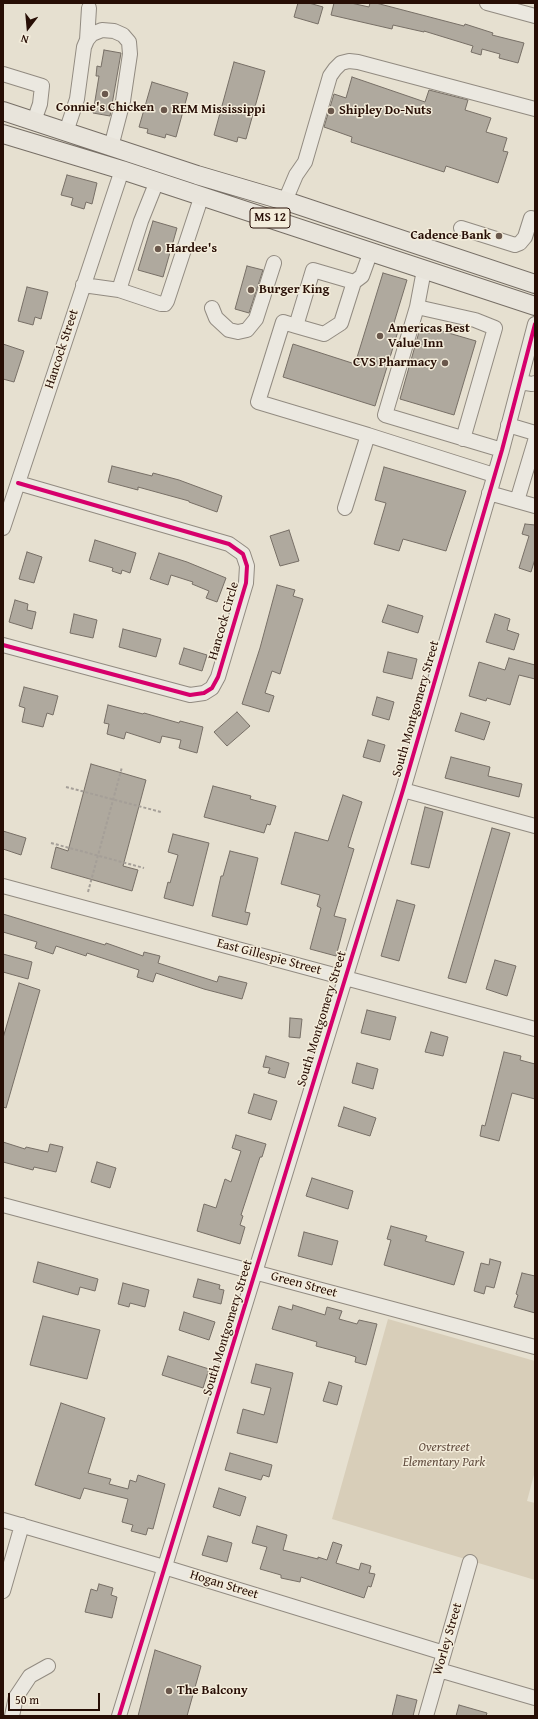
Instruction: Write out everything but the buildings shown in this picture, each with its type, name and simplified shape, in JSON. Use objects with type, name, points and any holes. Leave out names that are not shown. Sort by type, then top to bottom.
[{"type":"main road","name":"MS 12","points":[[3,111],[175,168],[288,202],[535,284]]},
{"type":"main road","name":"MS 12","points":[[3,134],[202,195],[535,306]]},
{"type":"main road","points":[[122,170],[128,164],[134,164],[147,168],[175,168]]},
{"type":"main road","points":[[248,211],[274,208],[286,211],[290,209],[288,202]]},
{"type":"street","points":[[487,3],[535,16]]},
{"type":"street","points":[[87,40],[89,8]]},
{"type":"street","points":[[66,132],[77,99],[84,47],[87,40],[92,34],[102,30],[114,31],[123,35],[129,42],[130,54],[129,69],[118,125],[111,147]]},
{"type":"street","points":[[77,99],[86,88],[91,49],[94,43],[106,36],[113,37],[120,41],[124,55],[116,100],[118,125]]},
{"type":"street","points":[[288,202],[296,175],[305,162],[330,76],[335,68],[341,64],[349,61],[358,62],[535,109]]},
{"type":"street","points":[[3,74],[42,86],[40,104],[34,122]]},
{"type":"street","name":"Hancock Street","points":[[3,528],[122,170]]},
{"type":"street","points":[[119,290],[141,221],[157,181]]},
{"type":"street","points":[[83,285],[119,290],[165,304],[202,195]]},
{"type":"street","points":[[461,228],[515,245],[520,243],[525,237],[531,218]]},
{"type":"street","points":[[370,251],[362,276],[354,282],[341,323],[324,334],[283,322],[258,402],[494,475]]},
{"type":"street","points":[[212,308],[216,318],[229,330],[238,332],[247,330],[256,319],[274,263]]},
{"type":"street","points":[[296,326],[313,270],[354,282]]},
{"type":"street","points":[[424,270],[417,307],[385,415],[502,450]]},
{"type":"street","points":[[417,307],[475,320],[495,328],[463,439]]},
{"type":"street","name":"South Montgomery Street","points":[[119,1716],[403,790],[502,450],[520,382],[532,351],[535,324]]},
{"type":"street","points":[[520,382],[535,383]]},
{"type":"street","points":[[508,425],[535,433]]},
{"type":"street","points":[[346,508],[368,435]]},
{"type":"street","points":[[517,501],[534,449]]},
{"type":"street","name":"Hancock Circle","points":[[3,646],[190,695],[204,693],[212,688],[218,677],[246,583],[247,566],[243,554],[229,544],[18,484]]},
{"type":"street","points":[[489,494],[535,506]]},
{"type":"street","points":[[403,790],[535,826]]},
{"type":"street","name":"East Gillespie Street","points":[[3,886],[535,1029]]},
{"type":"street","name":"Green Street","points":[[3,1204],[535,1346]]},
{"type":"street","name":"Hogan Street","points":[[3,1520],[164,1567],[444,1654]]},
{"type":"street","points":[[3,1591],[22,1525]]},
{"type":"street","name":"Worley Street","points":[[426,1716],[470,1562]]},
{"type":"street","points":[[12,1716],[16,1697],[30,1676],[48,1666]]},
{"type":"street","points":[[439,1670],[535,1698]]},
{"type":"path","points":[[88,892],[122,768]]},
{"type":"path","points":[[66,787],[161,812]]},
{"type":"path","points":[[51,843],[144,868]]},
{"type":"green space","name":"Overstreet Elementary Park","points":[[388,1319],[535,1361],[535,1471],[527,1501],[535,1503],[535,1580],[332,1519]]},
{"type":"cycle path","points":[[119,1716],[403,790],[502,450],[535,324]]},
{"type":"cycle path","points":[[3,645],[190,695],[204,693],[212,688],[218,677],[246,583],[247,566],[243,554],[229,544],[18,483]]},
{"type":"place","name":"Connie's Chicken","points":[[105,94]]},
{"type":"place","name":"REM Mississippi","points":[[164,110]]},
{"type":"place","name":"Shipley Do-Nuts","points":[[331,111]]},
{"type":"place","name":"Cadence Bank","points":[[499,236]]},
{"type":"place","name":"Hardee's","points":[[158,249]]},
{"type":"place","name":"Burger King","points":[[251,290]]},
{"type":"place","name":"Americas Best Value Inn","points":[[380,336]]},
{"type":"place","name":"CVS Pharmacy","points":[[445,363]]},
{"type":"place","name":"The Balcony","points":[[169,1691]]}]
